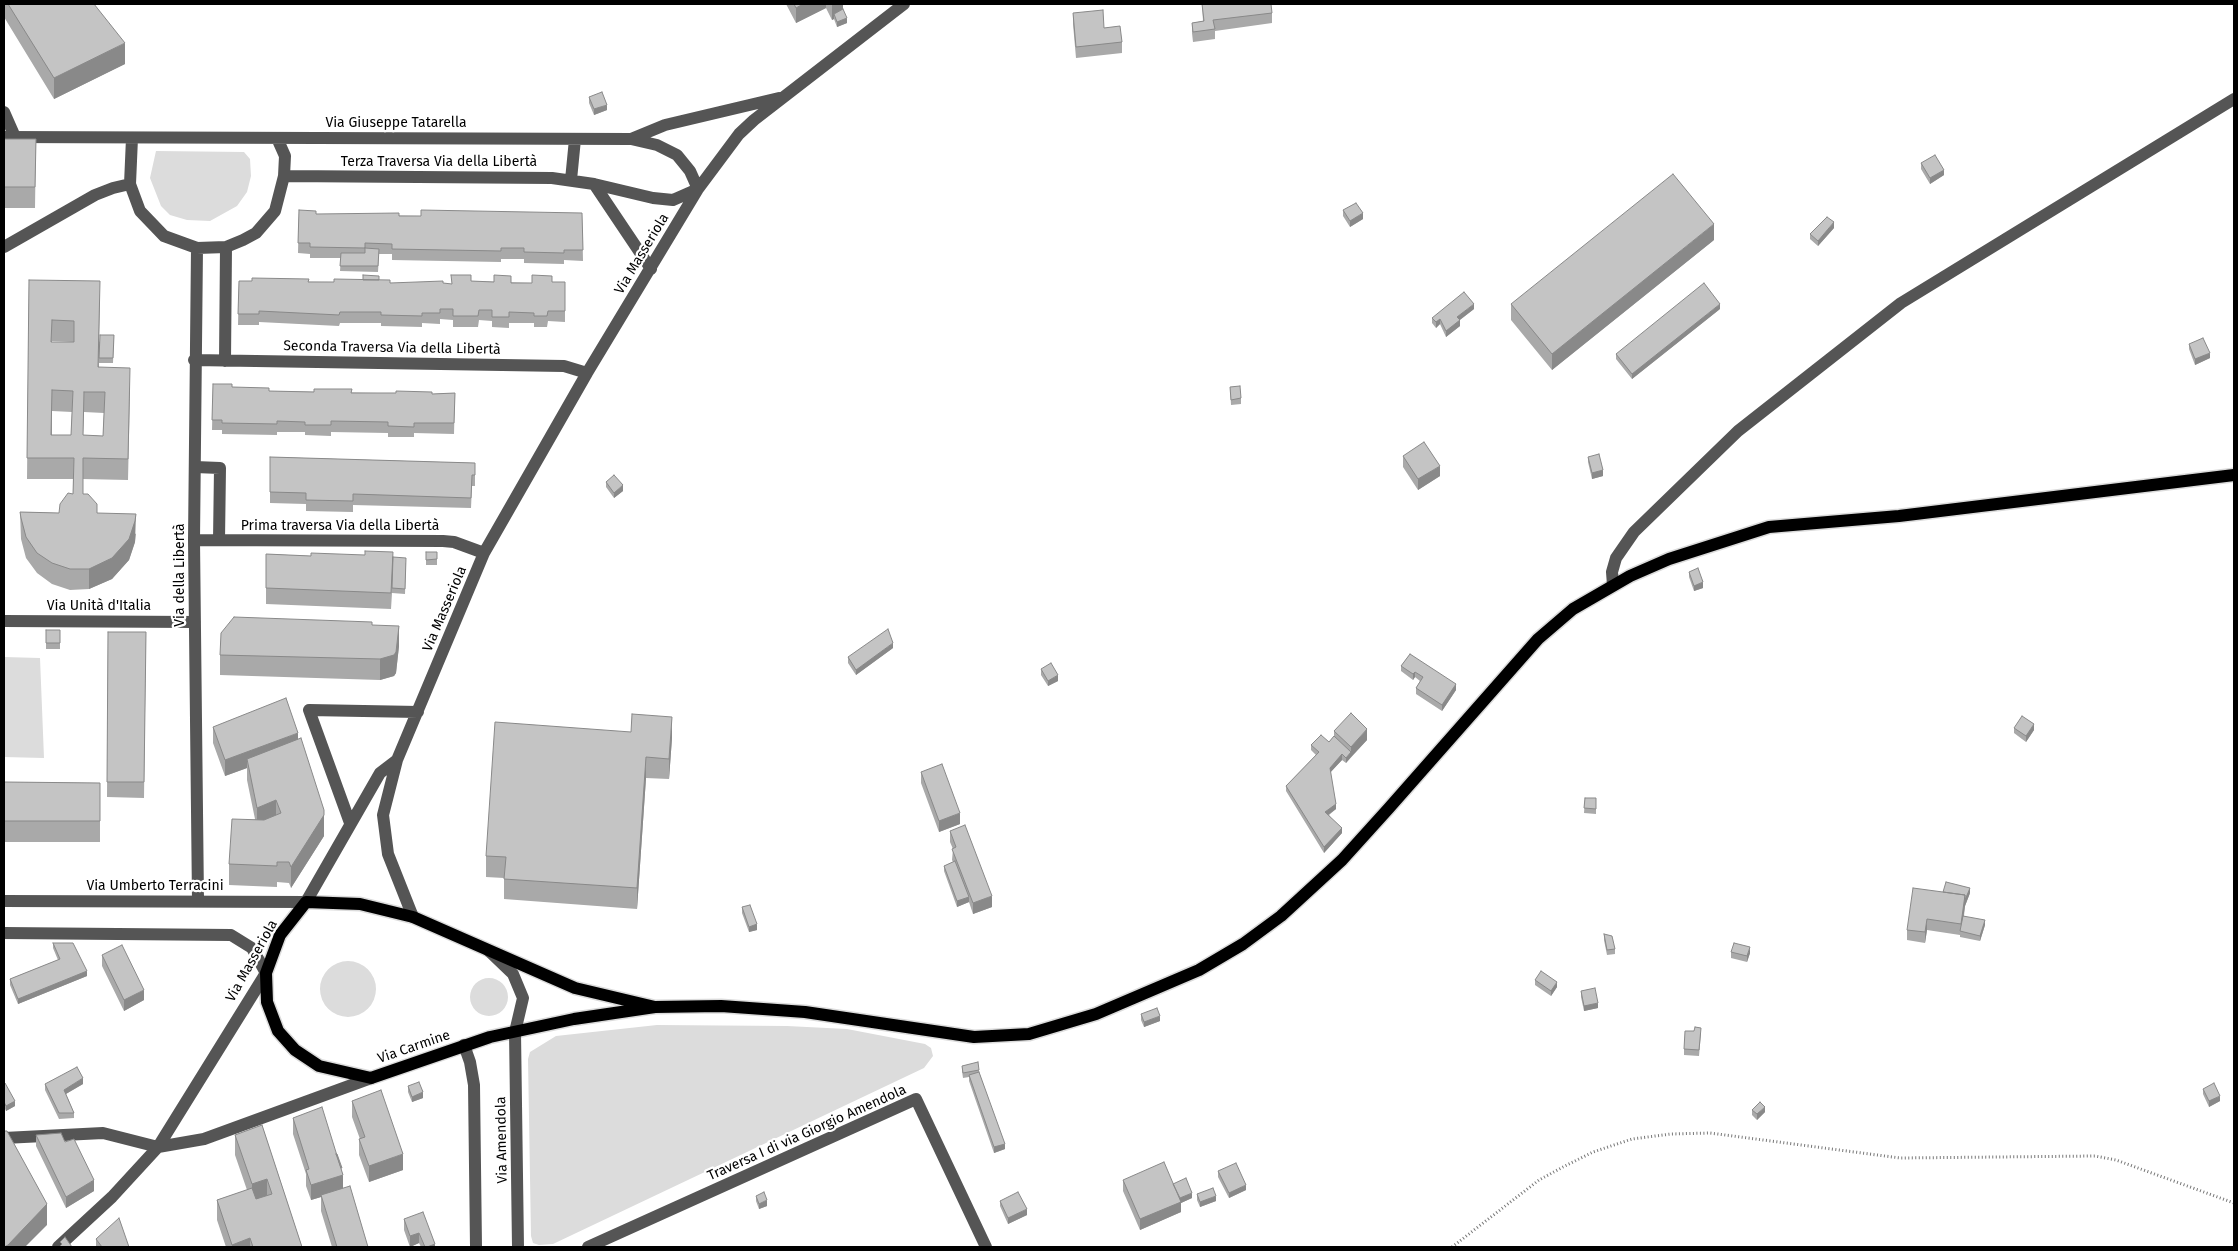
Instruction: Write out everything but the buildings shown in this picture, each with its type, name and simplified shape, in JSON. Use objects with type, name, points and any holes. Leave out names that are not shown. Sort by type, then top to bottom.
[{"type":"main road","points":[[306,902],[360,904],[413,917],[575,988],[655,1007],[721,1006],[805,1012],[908,1026],[953,1035],[993,1038],[1029,1034],[1096,1014],[1199,970],[1243,944],[1281,916],[1342,860],[1538,639],[1573,609],[1613,585],[1669,559],[1769,527],[1899,516],[2234,475]]},
{"type":"main road","name":"Via Masseriola","points":[[266,973],[280,935],[306,902]]},
{"type":"main road","points":[[266,973],[267,1002],[278,1031],[295,1050],[319,1066],[371,1078]]},
{"type":"main road","name":"Via Carmine","points":[[371,1078],[464,1045],[515,1032],[574,1018],[655,1007]]},
{"type":"street","name":"Via Masseriola","points":[[306,902],[380,773],[397,760],[484,553],[587,373],[698,189],[738,134],[782,97],[904,4]]},
{"type":"street","name":"Via Giuseppe Tatarella","points":[[9,137],[631,139],[665,125],[782,97]]},
{"type":"street","points":[[1613,585],[1612,572],[1616,558],[1634,532],[1738,431],[1901,302],[2234,99]]},
{"type":"street","points":[[4,112],[9,137]]},
{"type":"street","points":[[132,138],[130,184],[140,211],[164,236],[197,248],[226,247],[256,233],[275,211],[284,176],[285,156],[277,138]]},
{"type":"street","points":[[571,180],[575,139]]},
{"type":"street","points":[[631,139],[657,145],[677,155],[690,171],[698,189]]},
{"type":"street","name":"Terza Traversa Via della Libertà","points":[[284,176],[571,180],[653,198],[666,199],[685,196],[698,189]]},
{"type":"street","points":[[4,247],[95,195],[130,184]]},
{"type":"street","points":[[594,184],[651,269]]},
{"type":"street","points":[[226,247],[226,361]]},
{"type":"street","name":"Via della Libertà","points":[[197,248],[194,360],[194,540],[198,901]]},
{"type":"street","name":"Seconda Traversa Via della Libertà","points":[[194,360],[564,366],[587,373]]},
{"type":"street","points":[[195,467],[220,468],[219,540]]},
{"type":"street","name":"Prima traversa Via della Libertà","points":[[194,540],[454,542],[484,553]]},
{"type":"street","name":"Via Unità d'Italia","points":[[4,621],[195,622]]},
{"type":"street","points":[[350,823],[309,710],[418,712]]},
{"type":"street","points":[[397,760],[383,815],[388,854],[413,917]]},
{"type":"street","name":"Via Umberto Terracini","points":[[4,901],[306,902]]},
{"type":"street","points":[[4,933],[231,935],[252,948],[266,973]]},
{"type":"street","name":"Via Amendola","points":[[489,951],[514,974],[523,998],[515,1032],[518,1247]]},
{"type":"street","name":"Via Masseriola","points":[[158,1147],[266,973]]},
{"type":"street","name":"Via Amendola","points":[[464,1045],[470,1062],[474,1085],[476,1247]]},
{"type":"street","name":"Via Carmine","points":[[158,1147],[204,1139],[371,1078]]},
{"type":"street","name":"Traversa I di via Giorgio Amendola","points":[[588,1247],[916,1099],[986,1247]]},
{"type":"street","points":[[4,1138],[104,1133],[158,1147],[112,1197],[58,1247]]},
{"type":"path","points":[[1452,1247],[1539,1180],[1562,1167],[1593,1152],[1632,1139],[1671,1134],[1710,1133],[1900,1158],[2095,1156],[2116,1160],[2234,1203]]},
{"type":"shaded area","points":[[156,151],[244,152],[250,159],[251,176],[247,192],[237,206],[210,221],[187,220],[170,215],[161,206],[150,178]]},
{"type":"shaded area","points":[[4,657],[40,658],[44,758],[4,757]]},
{"type":"shaded area","points":[[342,961],[354,961],[368,969],[376,983],[374,1000],[368,1009],[354,1017],[342,1017],[332,1012],[325,1005],[320,995],[320,983],[325,973],[332,966]]},
{"type":"shaded area","points":[[489,978],[496,979],[502,984],[507,990],[507,1004],[502,1010],[496,1015],[489,1016],[482,1015],[476,1010],[471,1004],[470,997],[471,990],[476,984],[482,979]]},
{"type":"shaded area","points":[[657,1025],[787,1026],[847,1029],[925,1044],[931,1048],[933,1056],[924,1068],[553,1244],[539,1245],[533,1243],[531,1236],[528,1059],[530,1052],[556,1036]]}]
